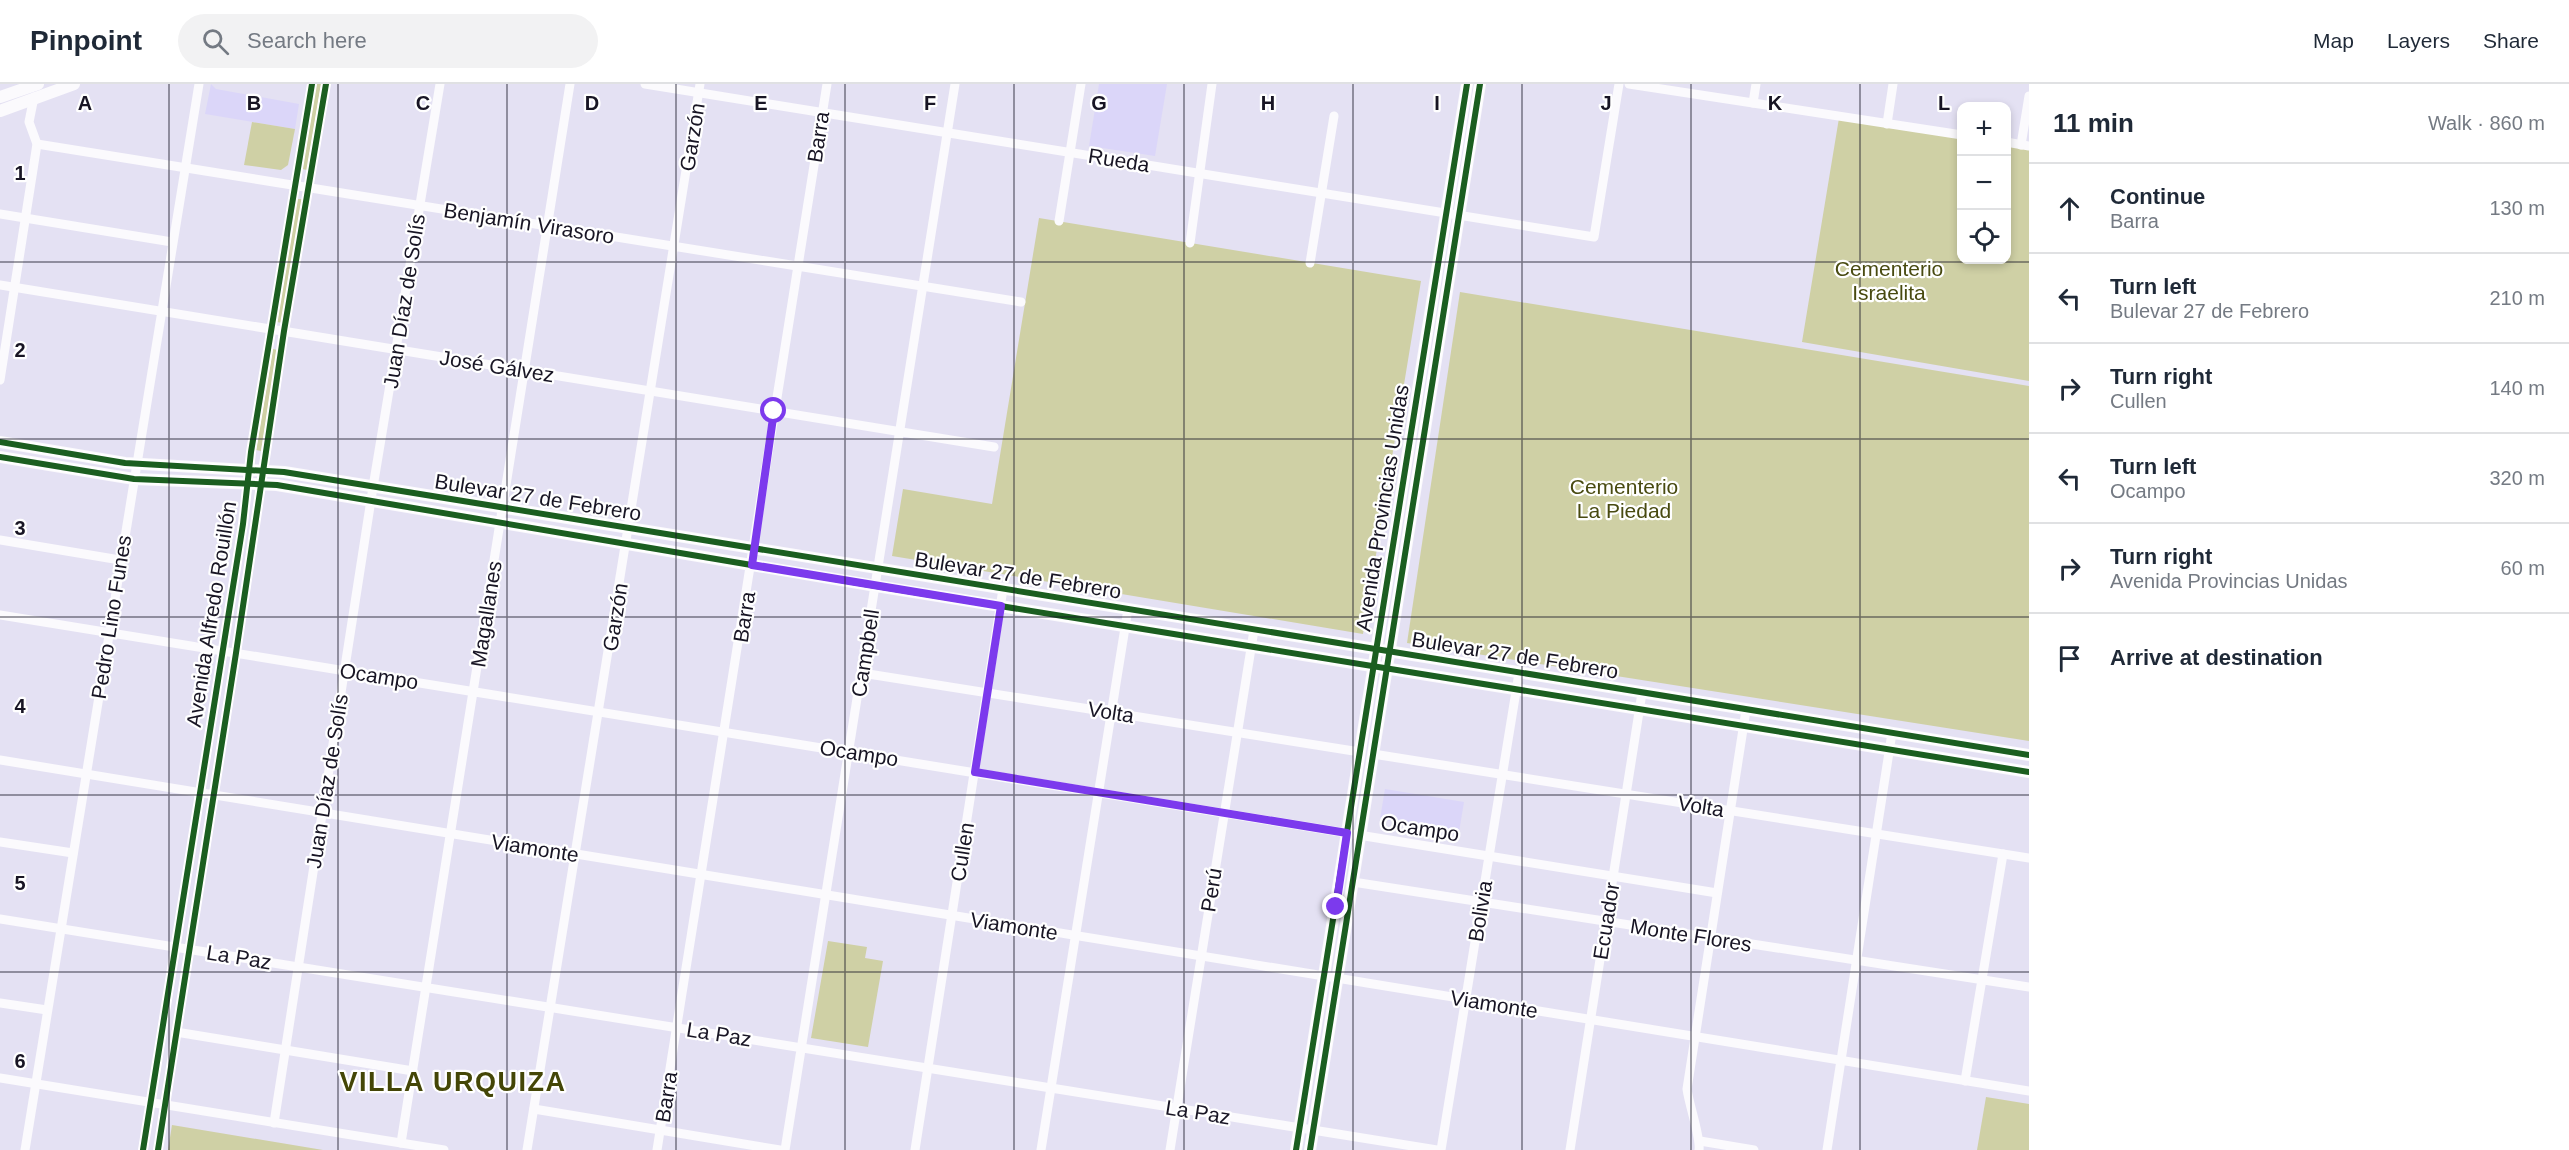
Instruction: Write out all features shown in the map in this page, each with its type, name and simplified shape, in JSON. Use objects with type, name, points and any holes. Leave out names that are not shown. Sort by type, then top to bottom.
[{"type":"main road","points":[[0,98],[39,84]]},
{"type":"main road","points":[[0,111],[74,84]]},
{"type":"main road","name":"Avenida Provincias Unidas","points":[[1383,651],[1445,213],[1467,84]]},
{"type":"main road","name":"Avenida Provincias Unidas","points":[[1311,1150],[1360,835],[1367,753],[1380,668],[1480,84]]},
{"type":"main road","name":"Bulevar 27 de Febrero","points":[[0,442],[136,464],[264,470],[2029,755]]},
{"type":"main road","name":"Bulevar 27 de Febrero","points":[[0,457],[134,479],[262,484],[876,586],[2029,772]]},
{"type":"main road","name":"Avenida Provincias Unidas","points":[[1296,1150],[1347,833],[1367,753]]},
{"type":"street","points":[[0,380],[37,144],[29,122],[32,99],[39,84]]},
{"type":"street","name":"Pedro Lino Funes","points":[[25,1150],[199,84]]},
{"type":"street","name":"Avenida Alfredo Rouillón","points":[[158,1150],[157,1104],[174,947],[312,84]]},
{"type":"street","name":"Avenida Alfredo Rouillón","points":[[143,1150],[176,1032],[284,332],[326,84]]},
{"type":"street","name":"Juan Díaz de Solís","points":[[274,1123],[370,502],[440,84]]},
{"type":"street","name":"Magallanes","points":[[401,1143],[570,84]]},
{"type":"street","name":"Rueda","points":[[645,84],[699,88],[822,113],[1594,237],[1619,84]]},
{"type":"street","name":"Barra","points":[[657,1150],[755,549],[774,411],[827,84]]},
{"type":"street","name":"Campbell","points":[[785,1150],[955,84]]},
{"type":"street","points":[[1059,221],[1081,84]]},
{"type":"street","points":[[1190,243],[1212,84]]},
{"type":"street","points":[[1629,84],[1957,134]]},
{"type":"street","points":[[1753,103],[1756,84]]},
{"type":"street","points":[[1887,124],[1893,84]]},
{"type":"street","name":"Garzón","points":[[527,1150],[630,529],[699,88]]},
{"type":"street","points":[[2025,145],[2029,96]]},
{"type":"street","points":[[1310,263],[1334,116]]},
{"type":"street","name":"Benjamín Virasoro","points":[[37,144],[1021,302]]},
{"type":"street","points":[[0,214],[172,242]]},
{"type":"street","name":"José Gálvez","points":[[0,285],[994,447]]},
{"type":"street","points":[[0,540],[120,560]]},
{"type":"street","name":"Cullen","points":[[915,1150],[1003,589]]},
{"type":"street","points":[[1041,1150],[1128,609]]},
{"type":"street","name":"Ocampo","points":[[0,615],[1717,894]]},
{"type":"street","name":"Perú","points":[[1170,1150],[1254,630]]},
{"type":"street","name":"Volta","points":[[862,673],[2029,858]]},
{"type":"street","name":"Bolivia","points":[[1439,1150],[1466,1000],[1519,673]]},
{"type":"street","name":"Ecuador","points":[[1570,1150],[1642,693]]},
{"type":"street","points":[[1746,710],[1687,1089],[1691,1116],[1700,1146],[1754,1150]]},
{"type":"street","points":[[1827,1150],[1892,733]]},
{"type":"street","name":"Viamonte","points":[[0,760],[2029,1091]]},
{"type":"street","points":[[0,842],[72,853]]},
{"type":"street","points":[[1965,1081],[2002,854]]},
{"type":"street","name":"Monte Flores","points":[[1353,882],[2029,987]]},
{"type":"street","name":"La Paz","points":[[0,919],[1439,1150]]},
{"type":"street","points":[[0,1003],[47,1010]]},
{"type":"street","points":[[176,1032],[413,1071]]},
{"type":"street","points":[[0,1078],[444,1150]]},
{"type":"street","points":[[534,1109],[780,1150]]},
{"type":"shaded area","points":[[211,84],[216,89],[299,104],[295,129],[205,114]]},
{"type":"shaded area","points":[[1099,84],[1167,84],[1155,156],[1089,146]]},
{"type":"shaded area","points":[[1385,789],[1464,802],[1459,832],[1380,819]]},
{"type":"green space","points":[[316,84],[321,84],[307,170],[302,169]]},
{"type":"green space","name":"Cementerio Israelita","points":[[1839,118],[1957,136],[1957,264],[2011,264],[2011,145],[2029,148],[2029,381],[1802,342]]},
{"type":"green space","points":[[252,122],[295,129],[288,165],[281,170],[244,165]]},
{"type":"green space","points":[[297,199],[302,199],[282,323],[277,322]]},
{"type":"green space","points":[[1039,218],[1421,281],[1363,634],[892,556],[903,489],[992,504]]},
{"type":"green space","name":"Cementerio La Piedad","points":[[1460,292],[2029,386],[2029,741],[1407,643]]},
{"type":"green space","points":[[273,349],[278,350],[261,451],[256,450]]},
{"type":"green space","points":[[828,941],[867,947],[865,958],[883,961],[868,1047],[811,1038]]},
{"type":"green space","points":[[1986,1097],[2029,1104],[2029,1150],[1977,1150]]},
{"type":"green space","points":[[172,1125],[323,1150],[168,1150]]},
{"type":"cycle path","points":[[143,1150],[243,524],[251,452],[312,84]]},
{"type":"cycle path","points":[[158,1150],[284,331],[326,84]]},
{"type":"cycle path","points":[[1296,1150],[1467,84]]},
{"type":"cycle path","points":[[1310,1150],[1480,84]]},
{"type":"cycle path","points":[[0,442],[125,463],[284,472],[2029,755]]},
{"type":"cycle path","points":[[0,457],[134,479],[277,485],[876,586],[2029,772]]},
{"type":"district","name":"VILLA URQUIZA","points":[[453,1082]]},
{"type":"route","points":[[774,411],[752,565],[1001,606],[975,772],[1347,833],[1336,907]]}]
